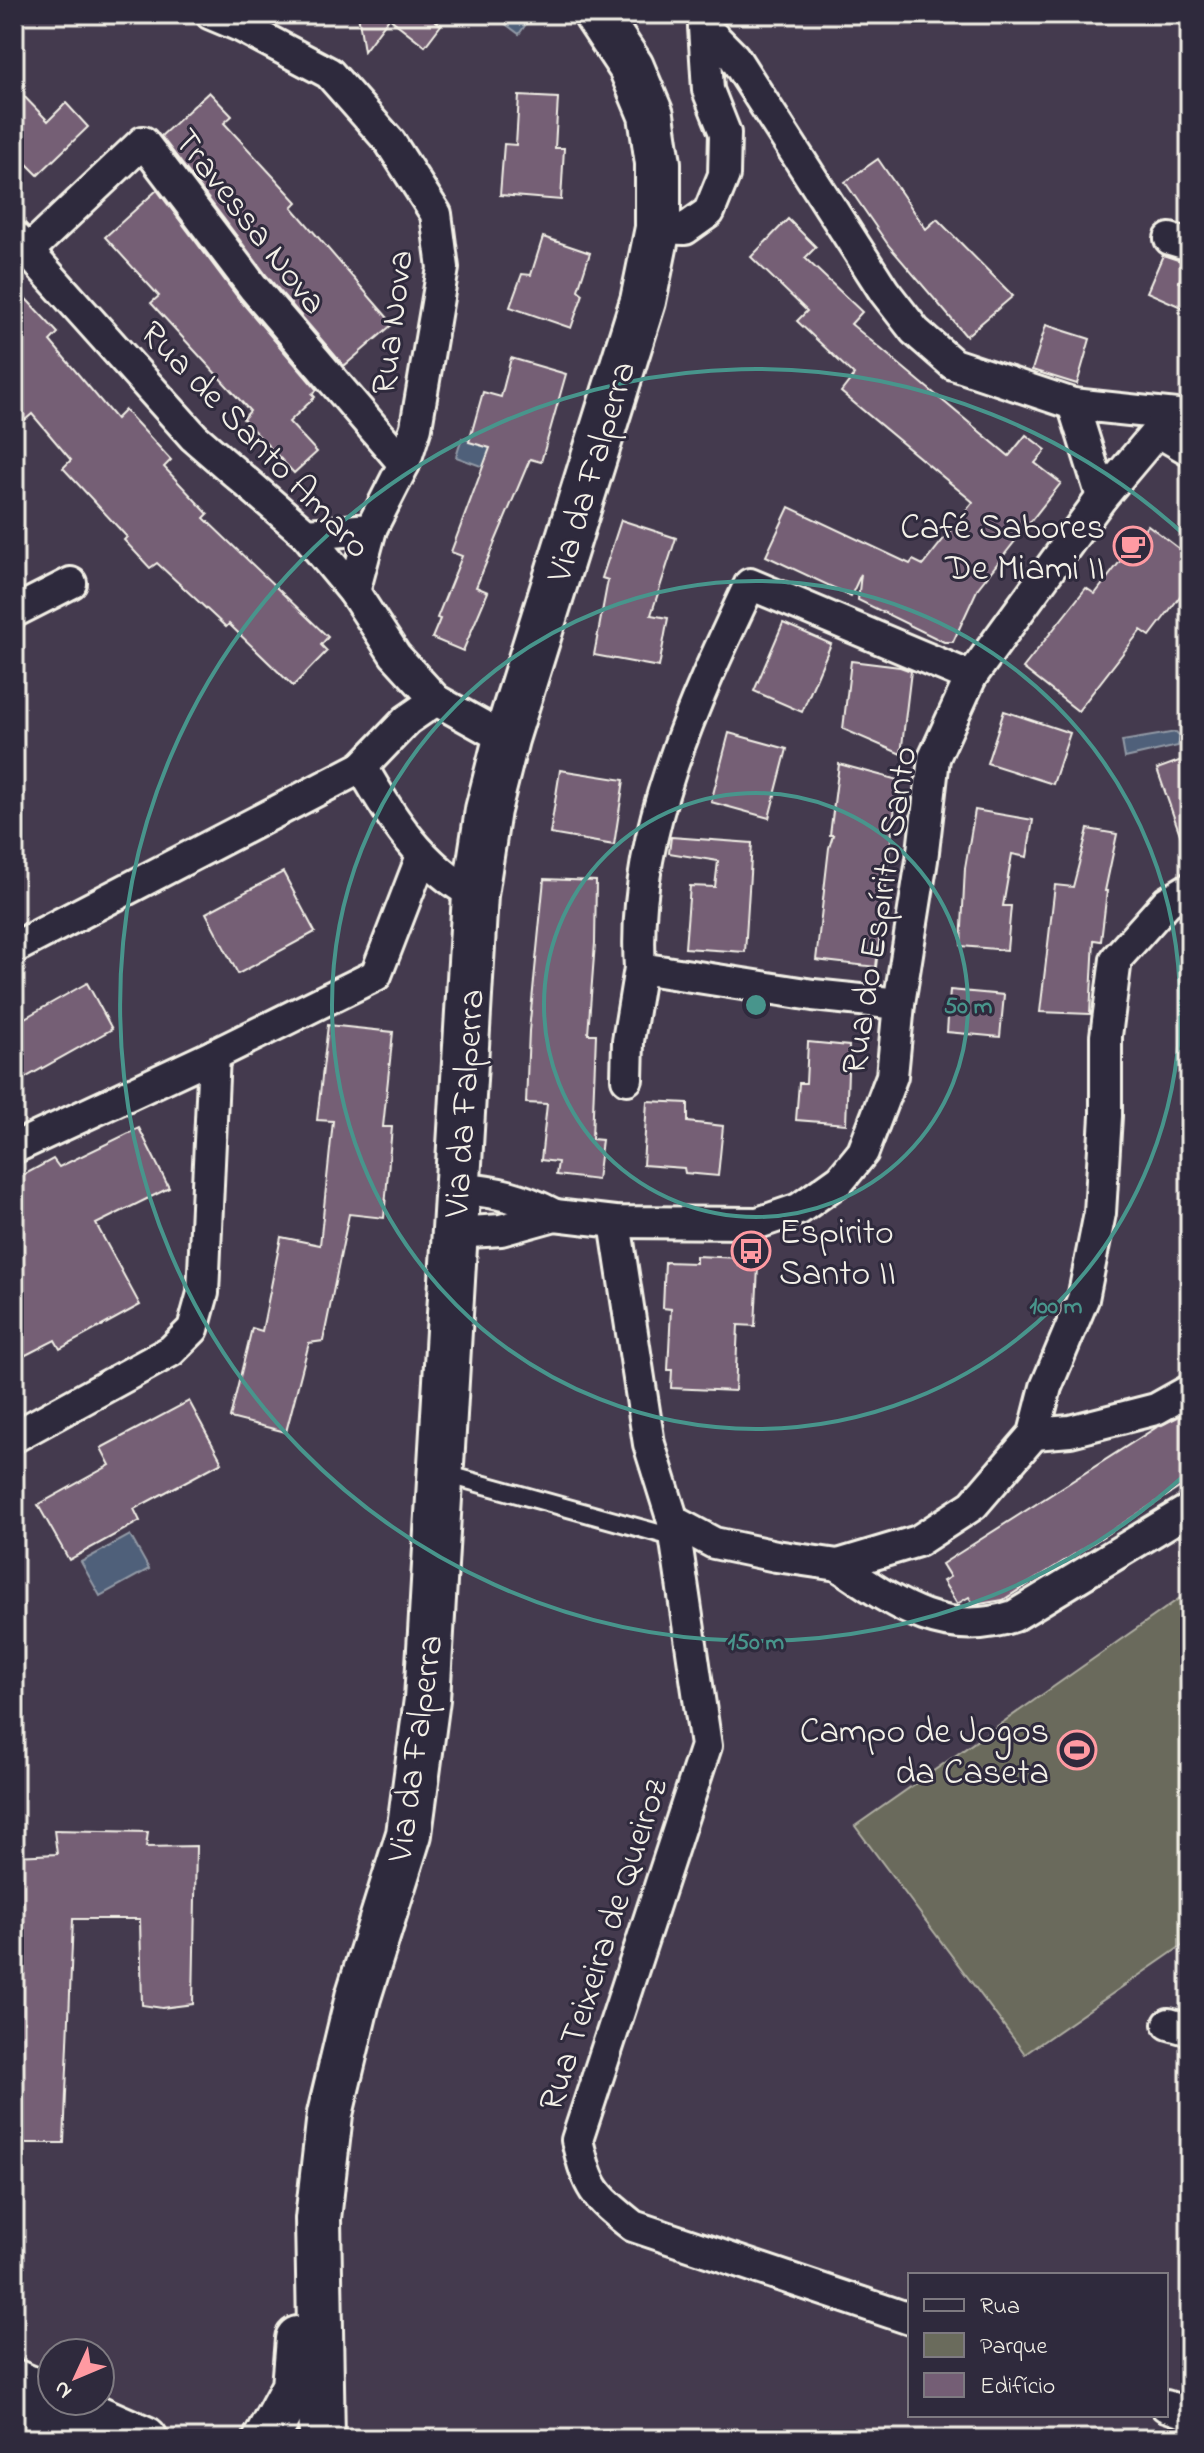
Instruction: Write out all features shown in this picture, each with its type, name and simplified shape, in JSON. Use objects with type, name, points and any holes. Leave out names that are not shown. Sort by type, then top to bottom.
[{"type":"main road","name":"Via da Falperra","points":[[322,2439],[318,2219],[330,2114],[358,1997],[409,1834],[427,1699],[475,895],[488,810],[506,739],[643,301],[658,228],[658,163],[651,115],[631,67],[596,14]]},
{"type":"main road","name":"Via da Falperra","points":[[266,2439],[294,2387],[300,2284],[318,2219]]},
{"type":"main road","points":[[14,2382],[36,2391]]},
{"type":"main road","points":[[95,2417],[145,2439]]},
{"type":"main road","points":[[14,2422],[53,2439]]},
{"type":"street","name":"Rua Nova","points":[[211,14],[329,73],[390,142],[436,214],[443,268],[416,427],[404,464],[371,529],[354,592]]},
{"type":"street","points":[[658,228],[685,229],[709,212],[724,175],[725,133],[708,90],[709,20]]},
{"type":"street","points":[[709,20],[884,291],[915,331],[953,364],[1073,404],[1173,421],[1190,450]]},
{"type":"street","name":"Travessa Nova","points":[[21,244],[143,142],[253,287],[404,464]]},
{"type":"street","name":"Rua de Santo Amaro","points":[[21,244],[194,437],[306,534],[354,592],[395,655],[436,700],[506,739]]},
{"type":"street","points":[[1073,404],[1102,497]]},
{"type":"street","name":"Rua do Espírito Santo","points":[[555,1215],[615,1222],[758,1223],[799,1209],[841,1179],[863,1152],[892,1076],[899,1004],[922,860],[934,758],[971,677],[1102,497],[1173,421]]},
{"type":"street","points":[[306,534],[371,529]]},
{"type":"street","points":[[14,612],[71,583]]},
{"type":"street","points":[[627,1079],[628,1041],[640,968],[637,927],[658,809],[697,695],[750,584],[971,677]]},
{"type":"street","points":[[22,938],[362,767],[407,720],[436,700]]},
{"type":"street","points":[[362,767],[380,798],[422,856],[449,882],[475,895]]},
{"type":"street","points":[[14,1148],[376,975],[422,856]]},
{"type":"street","points":[[674,1530],[714,1543],[838,1565],[918,1541],[973,1505],[1034,1434],[1046,1387],[1083,1299],[1100,1213],[1106,1116],[1106,1036],[1116,959],[1167,902],[1190,888]]},
{"type":"street","points":[[640,968],[813,995],[899,1004]]},
{"type":"street","points":[[14,1437],[171,1351],[193,1329],[203,1293],[214,1055]]},
{"type":"street","points":[[457,1188],[524,1199],[555,1215]]},
{"type":"street","points":[[454,1233],[501,1230],[555,1215]]},
{"type":"street","name":"Rua Teixeira de Queiroz","points":[[615,1222],[649,1444],[674,1530],[706,1746],[577,2140],[585,2175],[598,2197],[633,2226],[908,2318]]},
{"type":"street","points":[[1034,1434],[1070,1431],[1156,1409],[1190,1390]]},
{"type":"street","points":[[838,1565],[888,1599],[923,1616],[948,1623],[994,1623],[1014,1616],[1190,1509]]},
{"type":"street","points":[[1168,2407],[1190,2414]]},
{"type":"lane","points":[[440,1473],[674,1530]]},
{"type":"green space","name":"Campo de Jogos da Caseta","points":[[1190,1591],[1190,1940],[1025,2054],[855,1826]]},
{"type":"water","points":[[492,14],[533,14],[519,34]]},
{"type":"water","points":[[462,438],[507,453],[500,473],[456,457]]},
{"type":"water","points":[[1176,732],[1180,736],[1178,746],[1125,758],[1122,741]]},
{"type":"water","points":[[130,1535],[149,1569],[100,1596],[81,1562]]},
{"type":"building","points":[[358,14],[426,14],[441,25],[425,46],[389,18],[364,51]]},
{"type":"building","points":[[14,86],[48,121],[66,103],[88,127],[38,175],[14,151]]},
{"type":"building","points":[[209,92],[232,116],[224,123],[297,202],[292,207],[393,324],[344,366],[267,276],[161,136]]},
{"type":"building","points":[[519,96],[558,98],[555,148],[564,148],[561,200],[500,195],[504,144],[516,145]]},
{"type":"building","points":[[878,159],[926,229],[937,219],[1013,296],[966,336],[889,246],[845,182]]},
{"type":"building","points":[[157,190],[239,299],[317,390],[312,394],[315,397],[289,422],[317,452],[294,473],[243,419],[250,411],[151,303],[159,296],[105,237]]},
{"type":"building","points":[[788,219],[816,247],[805,258],[862,312],[851,324],[1009,456],[1026,435],[1046,450],[1035,463],[1061,483],[978,588],[953,642],[944,642],[858,600],[861,574],[851,596],[766,556],[789,507],[910,564],[913,560],[923,565],[973,502],[841,392],[854,375],[797,321],[807,311],[751,257]]},
{"type":"building","points":[[543,237],[590,253],[578,290],[583,294],[571,328],[510,307],[522,274],[531,275]]},
{"type":"building","points":[[1163,255],[1187,263],[1179,282],[1190,286],[1190,311],[1147,292]]},
{"type":"building","points":[[14,286],[58,333],[50,341],[116,419],[125,410],[171,460],[164,467],[208,514],[204,518],[328,637],[321,645],[327,651],[293,686],[229,624],[226,627],[157,563],[150,568],[124,540],[127,537],[63,468],[71,460],[32,414],[25,420],[14,408]]},
{"type":"building","points":[[1046,325],[1090,339],[1077,384],[1032,370]]},
{"type":"building","points":[[511,358],[566,374],[541,462],[530,459],[476,587],[488,592],[463,651],[432,638],[462,556],[451,552],[490,448],[469,442],[483,392],[501,397]]},
{"type":"building","points":[[621,520],[676,538],[651,615],[668,618],[659,667],[594,655],[608,580],[602,578]]},
{"type":"building","points":[[1148,525],[1190,557],[1190,583],[1150,636],[1141,630],[1078,711],[1023,668],[1086,588],[1095,594]]},
{"type":"building","points":[[783,623],[831,644],[802,712],[754,691]]},
{"type":"building","points":[[851,661],[911,671],[901,754],[843,729]]},
{"type":"building","points":[[1004,711],[1070,733],[1053,784],[987,763]]},
{"type":"building","points":[[729,733],[787,749],[769,818],[711,802]]},
{"type":"building","points":[[1190,757],[1190,853],[1187,854],[1157,769]]},
{"type":"building","points":[[839,764],[898,780],[876,967],[816,960]]},
{"type":"building","points":[[560,770],[624,780],[614,845],[550,834]]},
{"type":"building","points":[[975,810],[1033,820],[1027,857],[1012,854],[1003,906],[1011,906],[1007,950],[961,946],[965,868]]},
{"type":"building","points":[[1088,829],[1117,834],[1105,891],[1101,941],[1094,940],[1090,1014],[1040,1012],[1055,885],[1073,887]]},
{"type":"building","points":[[671,837],[752,843],[745,952],[685,948],[690,886],[715,887],[718,861],[669,853]]},
{"type":"building","points":[[283,872],[315,932],[238,974],[206,913]]},
{"type":"building","points":[[544,879],[596,881],[588,1034],[596,1034],[592,1139],[602,1140],[597,1180],[556,1175],[558,1162],[541,1160],[547,1104],[526,1103],[529,1031]]},
{"type":"building","points":[[87,983],[112,1029],[21,1080],[14,1066],[14,1024]]},
{"type":"building","points":[[950,990],[1004,995],[1000,1037],[947,1032]]},
{"type":"building","points":[[328,1025],[393,1032],[383,1127],[392,1127],[384,1218],[349,1214],[323,1341],[309,1343],[286,1432],[230,1418],[252,1328],[262,1331],[281,1237],[320,1245],[333,1121],[317,1120]]},
{"type":"building","points":[[808,1042],[849,1046],[846,1124],[796,1120],[799,1083],[806,1083]]},
{"type":"building","points":[[647,1101],[688,1103],[688,1122],[723,1126],[718,1176],[685,1173],[684,1168],[643,1165]]},
{"type":"building","points":[[139,1128],[169,1188],[96,1224],[140,1305],[60,1349],[55,1340],[14,1361],[14,1180],[53,1159],[59,1167]]},
{"type":"building","points":[[696,1256],[740,1258],[739,1266],[758,1267],[755,1326],[738,1325],[735,1391],[671,1388],[672,1370],[668,1370],[671,1309],[663,1308],[665,1262],[696,1263]]},
{"type":"building","points":[[189,1401],[222,1462],[134,1509],[140,1521],[69,1560],[38,1505],[110,1465],[101,1448]]},
{"type":"building","points":[[1180,1416],[1190,1432],[1190,1481],[1003,1600],[974,1605],[969,1597],[957,1604],[943,1581],[950,1577],[942,1564],[1157,1427]]},
{"type":"building","points":[[54,1830],[148,1832],[146,1847],[196,1846],[193,2004],[162,2008],[142,2005],[140,1919],[73,1919],[64,2143],[14,2143],[15,1856],[57,1854]]},
{"type":"place","name":"Café Sabores De Miami II","points":[[1133,546]]},
{"type":"place","name":"Espirito Santo II","points":[[751,1251]]},
{"type":"place","name":"Campo de Jogos da Caseta","points":[[1077,1750]]}]
